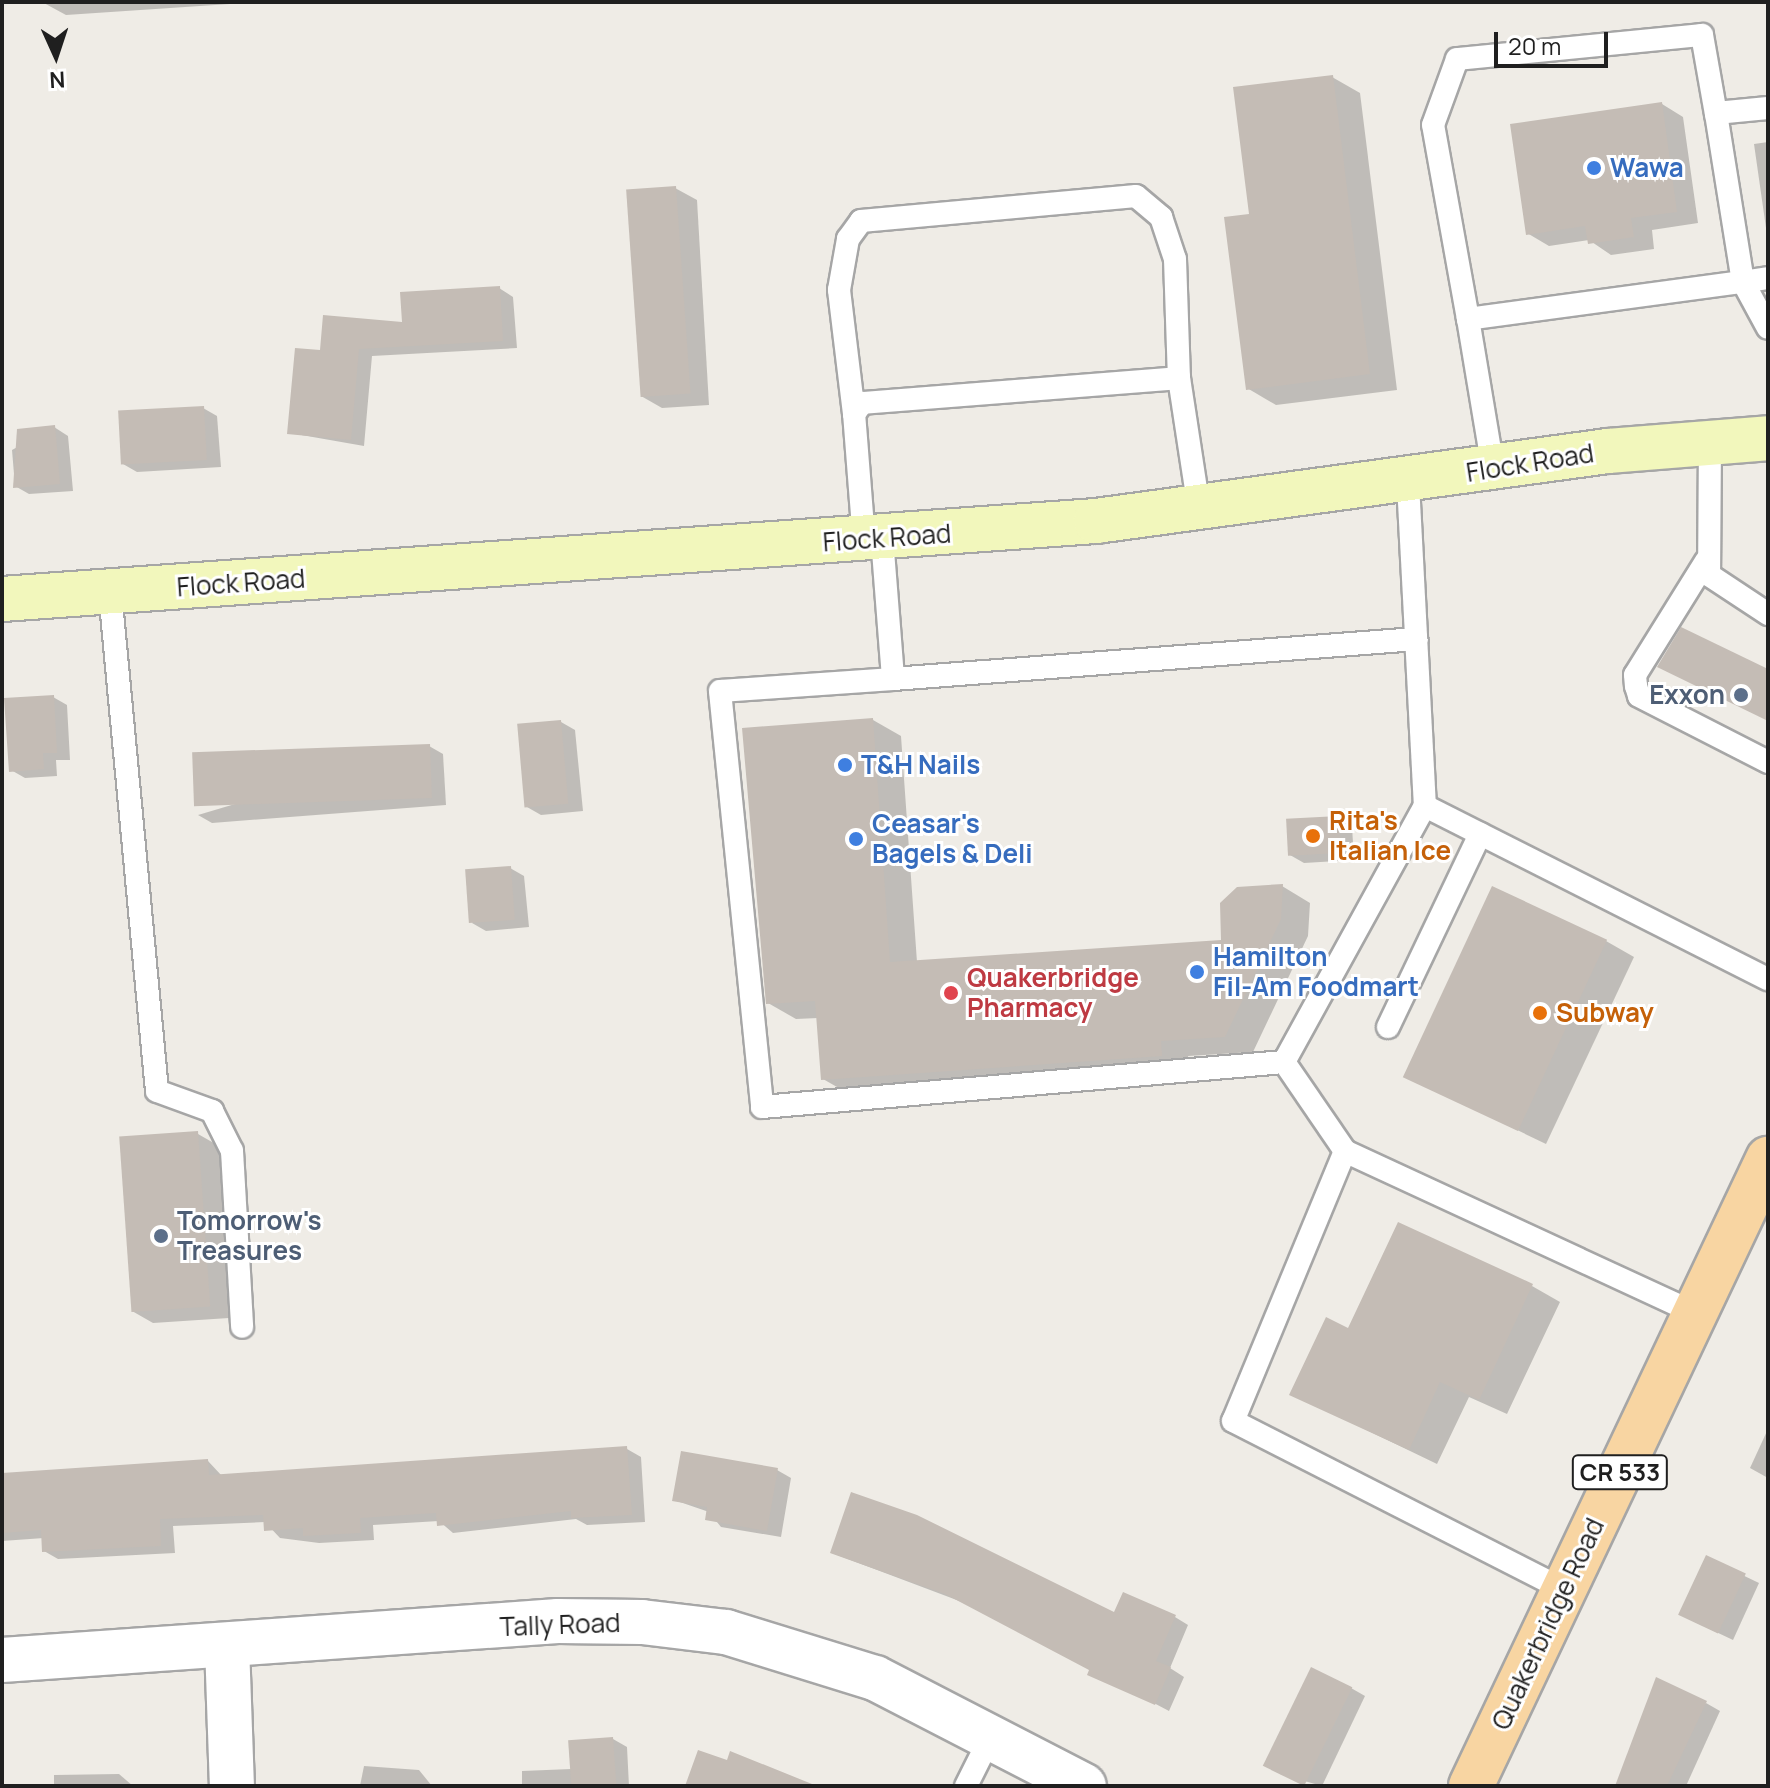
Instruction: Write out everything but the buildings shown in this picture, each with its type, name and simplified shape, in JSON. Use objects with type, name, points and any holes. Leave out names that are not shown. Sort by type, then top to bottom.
[{"type":"main road","name":"Flock Road","points":[[2,599],[873,539],[1199,508],[1408,483],[1493,468],[1710,439],[1768,438]]},
{"type":"main road","name":"Quakerbridge Road","points":[[1471,1786],[1768,1159]]},
{"type":"street","name":"Tally Road","points":[[2,1660],[642,1622],[796,1649],[875,1678],[991,1736],[1058,1779]]},
{"type":"street","points":[[227,1645],[232,1786]]},
{"type":"lane","points":[[1493,468],[1433,125],[1457,59],[1702,35],[1743,282],[1768,328]]},
{"type":"lane","points":[[1716,114],[1768,108]]},
{"type":"lane","points":[[893,679],[839,290],[848,239],[861,221],[1136,196],[1161,217],[1175,259],[1179,378],[1199,508]]},
{"type":"lane","points":[[1468,319],[1768,278]]},
{"type":"lane","points":[[854,414],[862,403],[1179,378]]},
{"type":"lane","points":[[1710,439],[1706,561],[1635,675],[1639,696],[1768,762]]},
{"type":"lane","points":[[1284,1062],[1425,806],[1408,483]]},
{"type":"lane","points":[[1706,561],[1722,588],[1768,614]]},
{"type":"lane","points":[[110,592],[157,1091],[212,1111],[232,1151],[242,1327]]},
{"type":"lane","points":[[1284,1062],[762,1107],[720,691],[1416,639]]},
{"type":"lane","points":[[1425,806],[1768,979]]},
{"type":"lane","points":[[1388,1027],[1480,834]]},
{"type":"lane","points":[[1284,1062],[1345,1151],[1695,1313]]},
{"type":"lane","points":[[1345,1151],[1233,1421],[1564,1590]]},
{"type":"lane","points":[[966,1786],[991,1736]]},
{"type":"place","name":"Wawa","points":[[1594,168]]},
{"type":"place","name":"Exxon","points":[[1741,695]]},
{"type":"place","name":"T&H Nails","points":[[845,765]]},
{"type":"place","name":"Rita's Italian Ice","points":[[1313,836]]},
{"type":"place","name":"Ceasar's Bagels & Deli","points":[[856,839]]},
{"type":"place","name":"Hamilton Fil-Am Foodmart","points":[[1197,972]]},
{"type":"place","name":"Quakerbridge Pharmacy","points":[[951,993]]},
{"type":"place","name":"Subway","points":[[1540,1013]]},
{"type":"place","name":"Tomorrow's Treasures","points":[[161,1236]]}]
